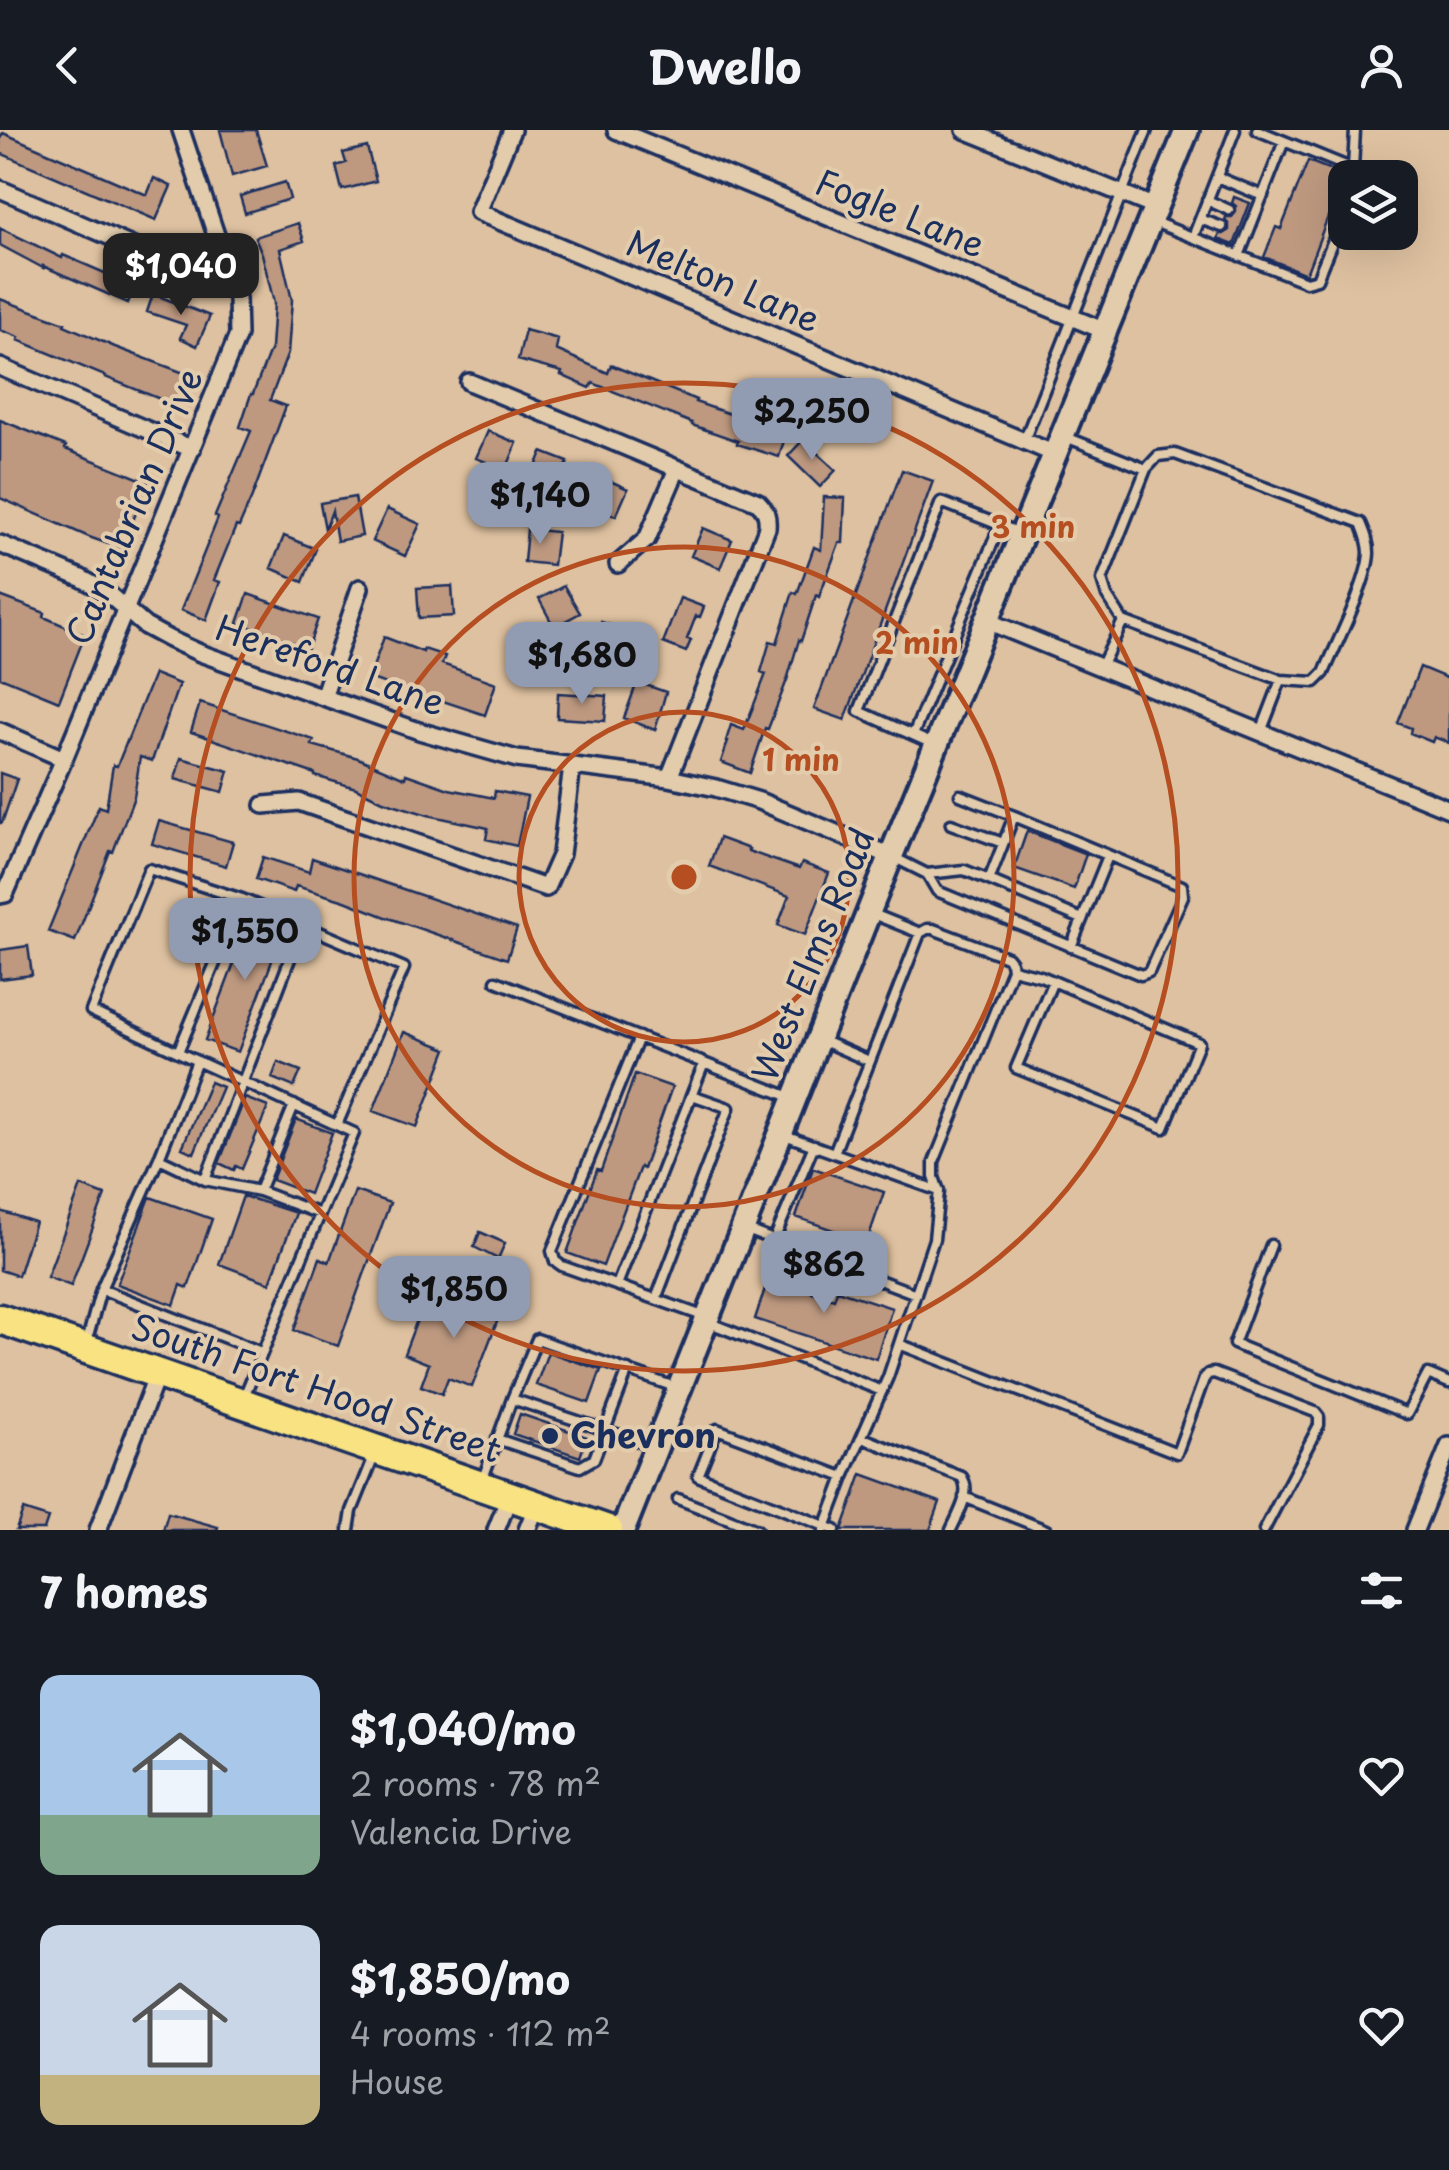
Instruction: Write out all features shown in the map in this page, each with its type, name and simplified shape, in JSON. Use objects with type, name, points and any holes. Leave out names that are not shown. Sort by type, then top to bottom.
[{"type":"highway","name":"South Fort Hood Street","points":[[0,1319],[510,1495],[532,1518],[608,1530]]},
{"type":"main road","name":"West Elms Road","points":[[623,1530],[1186,130]]},
{"type":"street","name":"Cantabrian Drive","points":[[0,895],[5,894],[64,759],[238,335],[237,298],[181,130]]},
{"type":"street","name":"Melton Lane","points":[[512,130],[478,212],[1024,441],[1058,445]]},
{"type":"street","name":"Fogle Lane","points":[[616,130],[1105,331]]},
{"type":"street","points":[[965,130],[1122,194],[1153,214]]},
{"type":"street","points":[[0,190],[173,264],[226,266]]},
{"type":"street","points":[[0,367],[192,449]]},
{"type":"street","points":[[469,382],[758,502],[765,510],[768,528],[669,778]]},
{"type":"street","points":[[618,564],[648,539],[676,469]]},
{"type":"street","name":"Hereford Lane","points":[[0,544],[81,578],[106,592],[145,626],[200,653],[323,698],[517,758],[716,788],[891,856]]},
{"type":"street","points":[[323,698],[360,588]]},
{"type":"street","points":[[987,621],[1449,809]]},
{"type":"street","points":[[0,731],[64,759]]},
{"type":"street","points":[[264,805],[299,802],[546,888],[562,854],[572,766]]},
{"type":"street","points":[[98,1530],[156,1375]]},
{"type":"street","points":[[1415,1530],[1449,1446]]},
{"type":"street","points":[[496,1530],[510,1495]]},
{"type":"lane","points":[[1024,441],[1148,130]]},
{"type":"lane","points":[[1193,237],[1235,130]]},
{"type":"lane","points":[[1355,160],[1356,130]]},
{"type":"lane","points":[[1260,131],[1328,161]]},
{"type":"lane","points":[[1239,256],[1249,218],[1263,196],[1284,141]]},
{"type":"lane","points":[[1216,177],[1263,196]]},
{"type":"lane","points":[[1207,200],[1229,210]]},
{"type":"lane","points":[[1153,214],[1193,237],[1306,282],[1317,279],[1329,250]]},
{"type":"lane","points":[[1200,219],[1222,227]]},
{"type":"lane","points":[[1058,445],[1146,469]]},
{"type":"lane","points":[[1174,454],[1361,522],[1369,558],[1324,673],[1314,682],[1281,680],[1123,622],[1102,580],[1146,469],[1158,456],[1174,454]]},
{"type":"lane","points":[[937,746],[858,711],[940,502],[1022,534]]},
{"type":"lane","points":[[913,735],[1000,525]]},
{"type":"lane","points":[[964,612],[987,621]]},
{"type":"lane","points":[[1102,668],[1123,622]]},
{"type":"lane","points":[[952,641],[975,650]]},
{"type":"lane","points":[[1261,732],[1281,680]]},
{"type":"lane","points":[[927,874],[937,892],[1140,976],[1149,972],[1183,896],[1182,886],[960,796]]},
{"type":"lane","points":[[989,880],[1014,816]]},
{"type":"lane","points":[[951,824],[1003,843]]},
{"type":"lane","points":[[891,856],[927,874],[964,870],[1082,919]]},
{"type":"lane","points":[[1070,948],[1108,856]]},
{"type":"lane","points":[[242,1403],[354,1133],[91,1011],[149,869],[242,899],[404,968],[337,1125]]},
{"type":"lane","points":[[178,1052],[242,899]]},
{"type":"lane","points":[[869,912],[920,933]]},
{"type":"lane","points":[[204,1180],[304,925]]},
{"type":"lane","points":[[834,1153],[920,933],[933,929],[1007,957],[1012,969],[934,1162],[939,1191],[934,1239],[899,1344],[844,1477],[828,1529],[698,1476],[717,1429],[844,1477]]},
{"type":"lane","points":[[1012,969],[1053,981],[1200,1044],[1164,1128],[1016,1068],[1053,981]]},
{"type":"lane","points":[[496,981],[795,1098]]},
{"type":"lane","points":[[639,1037],[552,1251],[555,1261],[882,1390]]},
{"type":"lane","points":[[818,1039],[870,1061]]},
{"type":"lane","points":[[85,1348],[102,1290],[197,1061]]},
{"type":"lane","points":[[617,1285],[704,1063]]},
{"type":"lane","points":[[656,1299],[730,1108],[692,1095]]},
{"type":"lane","points":[[259,1191],[294,1105]]},
{"type":"lane","points":[[781,1133],[939,1191]]},
{"type":"lane","points":[[774,1240],[814,1145]]},
{"type":"lane","points":[[160,1158],[204,1180],[259,1191],[320,1214]]},
{"type":"lane","points":[[743,1228],[916,1294]]},
{"type":"lane","points":[[1271,1245],[1234,1344],[1407,1414],[1428,1374],[1449,1383]]},
{"type":"lane","points":[[102,1290],[261,1352]]},
{"type":"lane","points":[[480,1485],[537,1340],[680,1388]]},
{"type":"lane","points":[[899,1344],[1177,1453],[1208,1374],[1316,1412],[1319,1425],[1264,1530]]},
{"type":"lane","points":[[498,1439],[580,1468],[594,1459],[628,1370]]},
{"type":"lane","points":[[512,1399],[656,1446]]},
{"type":"lane","points":[[862,1438],[962,1478],[966,1483],[964,1496],[951,1530]]},
{"type":"lane","points":[[349,1530],[352,1510],[376,1450]]},
{"type":"lane","points":[[964,1496],[1046,1530]]},
{"type":"lane","points":[[678,1500],[757,1530]]},
{"type":"building","points":[[220,130],[256,130],[267,166],[232,176]]},
{"type":"building","points":[[3,133],[147,195],[154,178],[171,186],[156,220],[0,153]]},
{"type":"building","points":[[367,147],[376,181],[342,190],[336,166],[346,163],[343,153]]},
{"type":"building","points":[[1308,161],[1328,169],[1328,217],[1306,274],[1264,257],[1276,227],[1281,229]]},
{"type":"building","points":[[285,182],[290,199],[245,213],[240,196]]},
{"type":"building","points":[[1234,197],[1250,203],[1234,245],[1218,239],[1229,230],[1226,217],[1236,212]]},
{"type":"building","points":[[298,223],[304,241],[280,249],[292,300],[288,353],[270,400],[286,406],[252,497],[214,580],[220,582],[206,620],[181,610],[251,431],[240,427],[271,348],[274,303],[255,237]]},
{"type":"building","points":[[0,228],[62,258],[63,255],[135,286],[128,303],[43,268],[0,245]]},
{"type":"building","points":[[153,294],[210,316],[197,346],[180,338],[186,325],[147,312]]},
{"type":"building","points":[[0,299],[192,376],[180,407],[0,330]]},
{"type":"building","points":[[525,330],[558,339],[556,350],[608,373],[611,365],[740,421],[786,434],[779,457],[737,444],[738,441],[593,383],[590,388],[561,375],[562,372],[518,360]]},
{"type":"building","points":[[0,420],[148,482],[122,549],[0,498]]},
{"type":"building","points":[[488,431],[517,443],[506,470],[476,458]]},
{"type":"building","points":[[803,440],[836,470],[820,487],[788,456]]},
{"type":"building","points":[[542,452],[568,462],[557,490],[531,479]]},
{"type":"building","points":[[902,470],[933,481],[845,720],[814,709]]},
{"type":"building","points":[[599,476],[628,489],[616,516],[587,504]]},
{"type":"building","points":[[355,497],[362,536],[337,541],[332,511],[325,529],[320,503]]},
{"type":"building","points":[[824,497],[845,498],[843,543],[839,543],[819,597],[816,595],[750,773],[721,762],[726,741],[731,725],[744,730],[766,674],[761,672],[770,641],[777,643],[793,592],[797,594],[814,547],[821,550]]},
{"type":"building","points":[[387,509],[420,524],[405,556],[372,541]]},
{"type":"building","points":[[703,528],[732,540],[720,568],[691,556]]},
{"type":"building","points":[[527,529],[557,532],[553,565],[524,562]]},
{"type":"building","points":[[284,536],[316,549],[303,582],[271,568]]},
{"type":"building","points":[[452,586],[454,616],[419,618],[417,588]]},
{"type":"building","points":[[564,586],[580,613],[554,627],[539,599]]},
{"type":"building","points":[[248,594],[318,619],[308,648],[238,623]]},
{"type":"building","points":[[0,596],[45,613],[44,617],[85,635],[59,701],[0,677]]},
{"type":"building","points":[[680,598],[704,607],[700,617],[696,616],[686,652],[663,643]]},
{"type":"building","points":[[601,622],[630,631],[620,663],[591,654]]},
{"type":"building","points":[[384,637],[445,656],[442,664],[496,683],[485,715],[369,678]]},
{"type":"building","points":[[1420,667],[1449,679],[1449,743],[1434,737],[1432,742],[1398,723]]},
{"type":"building","points":[[154,674],[179,684],[152,761],[140,757],[134,797],[75,941],[48,931],[99,806],[106,809],[113,765],[117,766]]},
{"type":"building","points":[[637,682],[666,692],[655,730],[624,718]]},
{"type":"building","points":[[558,693],[607,696],[605,721],[557,718]]},
{"type":"building","points":[[200,703],[314,740],[312,745],[358,758],[405,778],[406,774],[449,789],[494,798],[495,791],[527,797],[517,846],[486,839],[488,828],[383,801],[356,788],[191,732]]},
{"type":"building","points":[[181,758],[229,771],[223,792],[175,779]]},
{"type":"building","points":[[0,773],[17,779],[2,823],[0,823]]},
{"type":"building","points":[[159,821],[233,842],[226,866],[152,844]]},
{"type":"building","points":[[1027,831],[1086,854],[1074,889],[1014,868]]},
{"type":"building","points":[[719,838],[799,869],[802,863],[829,873],[805,935],[778,925],[789,896],[709,866]]},
{"type":"building","points":[[263,857],[309,872],[312,858],[517,928],[507,959],[345,901],[296,886],[294,892],[256,879]]},
{"type":"building","points":[[253,913],[285,926],[238,1052],[205,1040]]},
{"type":"building","points":[[28,946],[32,975],[0,979],[0,950]]},
{"type":"building","points":[[404,1032],[447,1049],[417,1127],[373,1111]]},
{"type":"building","points":[[278,1062],[301,1071],[294,1087],[272,1078]]},
{"type":"building","points":[[635,1074],[672,1087],[603,1266],[567,1253]]},
{"type":"building","points":[[210,1082],[222,1087],[194,1153],[182,1148]]},
{"type":"building","points":[[245,1098],[268,1107],[242,1169],[236,1166],[234,1170],[219,1163]]},
{"type":"building","points":[[296,1119],[332,1133],[309,1194],[272,1180]]},
{"type":"building","points":[[813,1168],[884,1192],[867,1242],[796,1217]]},
{"type":"building","points":[[81,1186],[105,1195],[71,1286],[47,1277]]},
{"type":"building","points":[[355,1191],[390,1203],[338,1346],[294,1330],[320,1258],[329,1262]]},
{"type":"building","points":[[243,1196],[296,1213],[270,1283],[219,1264]]},
{"type":"building","points":[[150,1197],[212,1219],[188,1288],[181,1285],[174,1305],[117,1284]]},
{"type":"building","points":[[0,1211],[35,1222],[18,1276],[0,1270]]},
{"type":"building","points":[[480,1232],[505,1243],[498,1259],[474,1247]]},
{"type":"building","points":[[771,1270],[797,1278],[794,1286],[834,1299],[837,1290],[892,1308],[876,1359],[755,1319]]},
{"type":"building","points":[[473,1290],[505,1301],[472,1387],[448,1378],[442,1394],[421,1386],[429,1364],[404,1354],[423,1304],[462,1319]]},
{"type":"building","points":[[548,1352],[601,1370],[589,1403],[536,1385]]},
{"type":"building","name":"Chevron","points":[[520,1414],[587,1437],[580,1457],[513,1434]]},
{"type":"building","points":[[862,1474],[940,1502],[930,1530],[842,1530]]},
{"type":"building","points":[[23,1510],[48,1518],[44,1530],[16,1530]]},
{"type":"building","points":[[168,1513],[218,1527],[163,1530]]},
{"type":"place","name":"Chevron","points":[[550,1436]]}]
